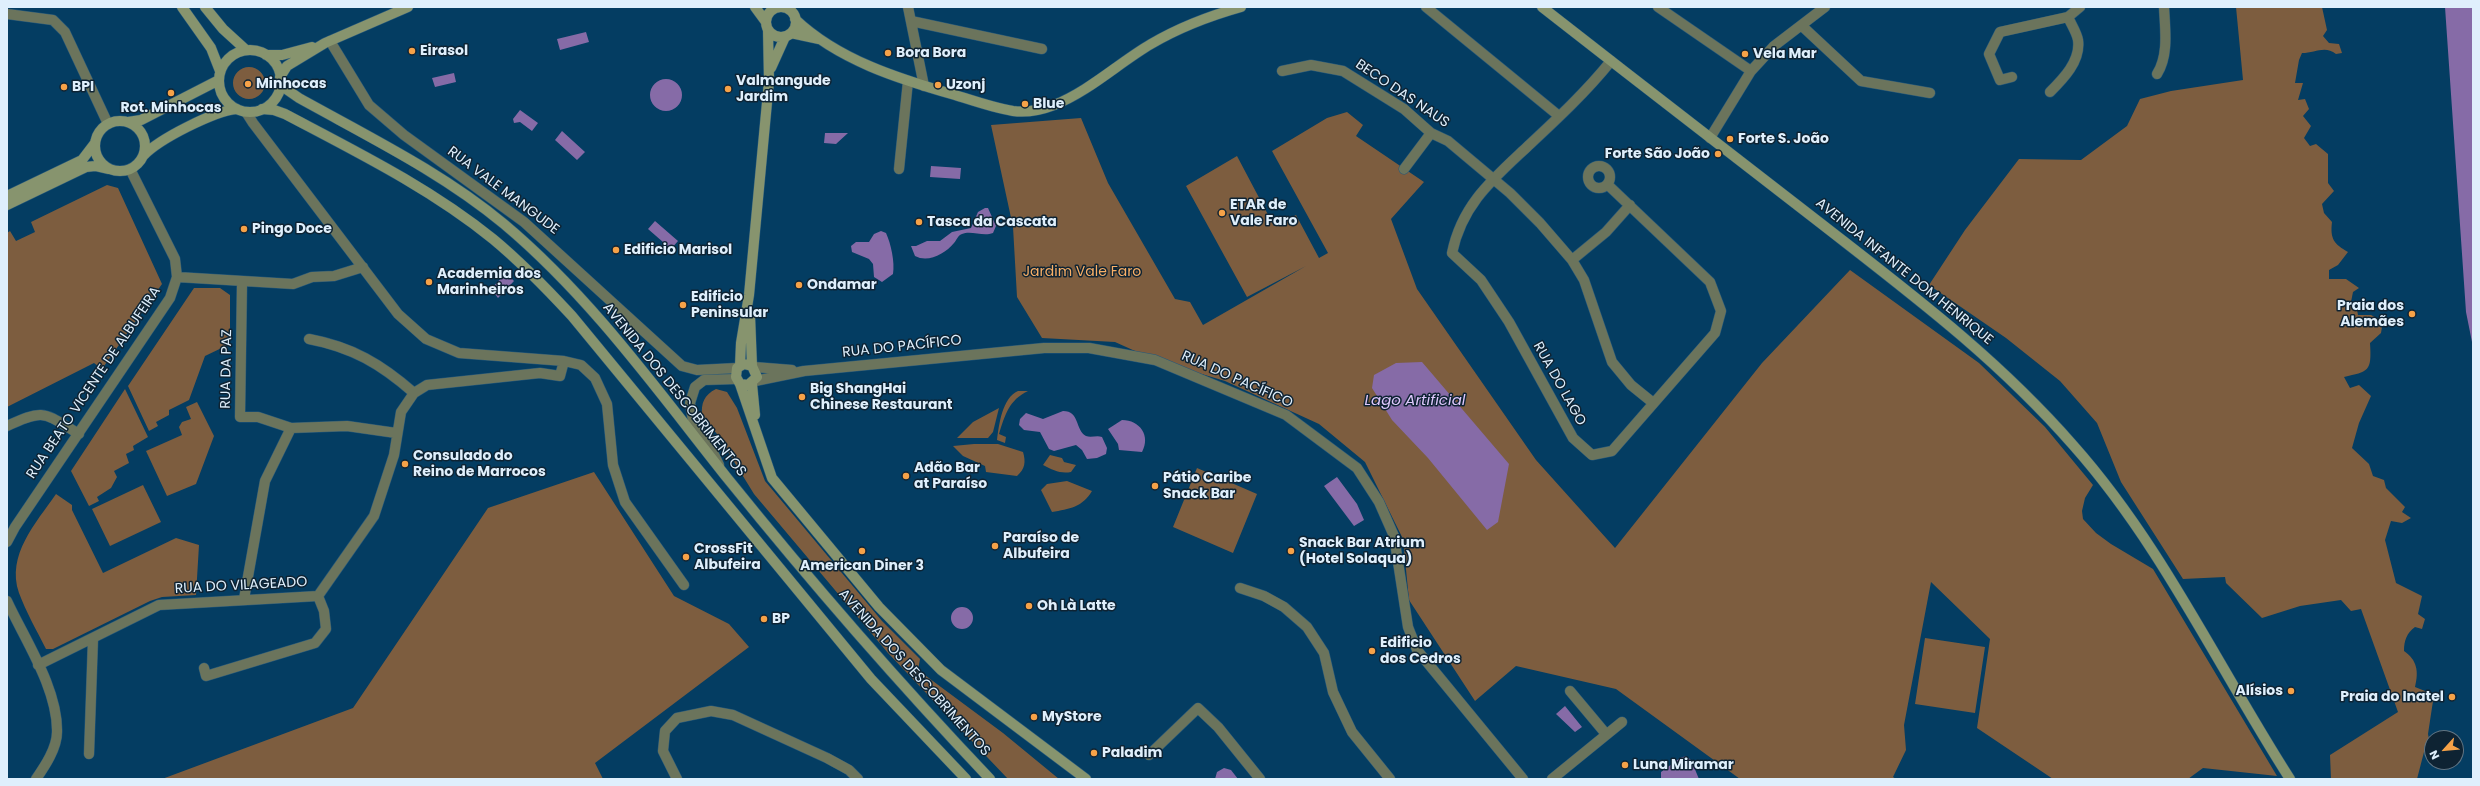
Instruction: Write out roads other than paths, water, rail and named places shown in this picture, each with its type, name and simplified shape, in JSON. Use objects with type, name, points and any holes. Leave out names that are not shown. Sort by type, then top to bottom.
[{"type":"street","points":[[182,7],[211,48],[220,76],[224,97],[242,110],[398,314],[426,339],[459,353],[564,361],[581,365],[595,378],[607,404],[613,465],[625,502],[684,585]]},
{"type":"street","points":[[205,7],[223,29],[246,50]]},
{"type":"street","points":[[262,109],[275,98],[280,80],[287,66],[328,42],[408,7]]},
{"type":"street","points":[[755,7],[767,26],[777,38],[788,35],[821,40]]},
{"type":"street","points":[[1086,779],[941,670],[879,607],[778,488],[772,478],[738,381],[741,343],[749,295],[769,74],[767,26],[777,7],[790,10],[821,40],[882,72],[924,86],[1014,111],[1036,111],[1056,104],[1151,44],[1178,29],[1204,18],[1241,7]]},
{"type":"street","points":[[908,7],[924,86]]},
{"type":"street","points":[[1426,7],[1559,116]]},
{"type":"street","name":"AVENIDA INFANTE DOM HENRIQUE","points":[[1542,7],[1946,321],[2017,385],[2074,445],[2139,530],[2178,588],[2290,779]]},
{"type":"street","points":[[1658,7],[1751,70]]},
{"type":"street","points":[[1710,138],[1751,70],[1774,46],[1825,7]]},
{"type":"street","points":[[2012,77],[2000,80],[1989,54],[2000,32],[2068,17],[2080,7]]},
{"type":"street","points":[[2157,74],[2163,65],[2165,44],[2164,7]]},
{"type":"street","points":[[769,74],[788,35],[794,13]]},
{"type":"street","points":[[7,14],[52,20],[65,32],[108,124]]},
{"type":"street","points":[[2050,92],[2066,76],[2076,58],[2079,40],[2068,17]]},
{"type":"street","points":[[911,21],[1042,49]]},
{"type":"street","points":[[1802,26],[1861,81],[1930,93]]},
{"type":"street","points":[[7,196],[82,160],[95,143],[99,132],[108,124],[117,121],[128,122],[140,120],[220,76],[230,57],[246,50],[253,50],[266,55],[282,55],[328,42]]},
{"type":"street","name":"RUA VALE MANGUDE","points":[[328,42],[369,105],[404,135],[524,222],[682,366],[696,370],[739,367]]},
{"type":"street","points":[[266,55],[278,68],[280,80]]},
{"type":"street","name":"RUA DO LAGO","points":[[1608,185],[1710,282],[1720,311],[1715,333],[1652,402],[1612,451],[1592,455],[1573,438],[1509,322],[1481,280],[1452,253],[1460,224],[1471,205],[1492,179],[1595,81],[1611,61]]},
{"type":"street","name":"BECO DAS NAUS","points":[[1282,71],[1311,65],[1343,71],[1404,109],[1431,133],[1448,141],[1492,179],[1540,223],[1572,260],[1584,280],[1612,362],[1631,385],[1652,402]]},
{"type":"street","name":"AVENIDA DOS DESCOBRIMENTOS","points":[[280,80],[286,89],[299,98],[450,184],[505,224],[599,318],[772,533],[937,724],[990,779]]},
{"type":"street","points":[[899,170],[908,81]]},
{"type":"street","points":[[7,205],[86,168],[94,166],[114,170],[130,169],[153,146],[227,110],[274,110],[285,114],[382,164],[458,213],[493,240],[532,274],[577,322],[871,679],[966,779]]},
{"type":"street","points":[[128,122],[142,133],[145,141],[143,156]]},
{"type":"street","points":[[1404,169],[1431,133]]},
{"type":"street","points":[[95,143],[99,159],[105,166],[114,170]]},
{"type":"street","name":"RUA BEATO VICENTE DE ALBUFEIRA","points":[[7,542],[15,527],[170,298],[177,277],[175,259],[130,169]]},
{"type":"street","points":[[1572,260],[1606,232],[1630,205]]},
{"type":"street","points":[[177,277],[292,284],[312,277],[334,276],[362,267]]},
{"type":"street","name":"RUA DA PAZ","points":[[242,282],[240,417],[258,417],[291,428],[347,426],[396,433]]},
{"type":"street","points":[[749,295],[753,366],[757,373],[754,382],[756,433]]},
{"type":"street","points":[[309,339],[330,343],[358,352],[394,375],[414,393]]},
{"type":"street","name":"RUA DO PACÍFICO","points":[[804,371],[1044,348],[1089,348],[1154,360],[1286,416],[1356,468],[1375,497],[1394,536],[1408,628],[1417,650],[1523,779]]},
{"type":"street","name":"RUA DO VILAGEADO","points":[[38,665],[159,605],[318,596],[374,516],[386,485],[394,455],[400,412],[414,393],[427,385],[540,373],[560,376],[564,361]]},
{"type":"street","points":[[739,367],[753,366],[804,371]]},
{"type":"street","points":[[723,472],[709,444],[693,421],[690,403],[695,387],[704,380],[754,382],[804,371]]},
{"type":"street","points":[[7,426],[32,414],[45,414],[78,434]]},
{"type":"street","points":[[244,599],[265,481],[291,428]]},
{"type":"street","points":[[1240,588],[1264,596],[1284,607],[1308,627],[1324,653],[1333,692],[1352,732],[1390,779]]},
{"type":"street","points":[[204,668],[206,676],[314,643],[326,629],[324,611],[318,596]]},
{"type":"street","points":[[8,607],[55,702],[57,733],[46,764],[36,779]]},
{"type":"street","points":[[89,754],[93,639]]},
{"type":"street","points":[[1570,691],[1606,734]]},
{"type":"street","points":[[1149,755],[1198,708],[1218,727],[1260,779]]},
{"type":"street","points":[[677,779],[663,751],[665,731],[677,718],[711,711],[733,715],[827,758],[850,770],[858,779]]},
{"type":"street","points":[[1552,779],[1622,722]]},
{"type":"water","points":[[2445,7],[2473,7],[2473,347],[2466,312]]},
{"type":"water","points":[[586,32],[589,42],[560,50],[557,39]]},
{"type":"water","points":[[454,73],[456,82],[435,87],[432,78]]},
{"type":"water","points":[[666,79],[672,80],[679,86],[682,95],[681,101],[675,108],[666,111],[660,110],[653,104],[650,95],[651,89],[657,82]]},
{"type":"water","points":[[520,110],[538,123],[532,131],[520,122],[514,123],[513,119]]},
{"type":"water","points":[[562,131],[585,152],[577,160],[555,140]]},
{"type":"water","points":[[825,133],[848,133],[836,144],[824,143]]},
{"type":"water","points":[[931,166],[961,168],[960,179],[930,177]]},
{"type":"water","points":[[988,208],[996,226],[993,233],[962,234],[946,251],[941,254],[931,258],[920,258],[915,256],[911,246],[916,246],[927,241],[940,241],[952,232],[971,228],[978,212]]},
{"type":"water","points":[[655,221],[678,241],[671,249],[648,229]]},
{"type":"water","points":[[881,231],[886,233],[888,237],[893,264],[893,274],[882,282],[874,277],[873,264],[869,259],[852,252],[851,246],[856,242],[869,242],[874,234]]},
{"type":"water","points":[[506,273],[514,281],[498,298],[491,289]]},
{"type":"water","name":"Lago Artificial","points":[[1422,362],[1509,464],[1498,522],[1487,530],[1428,458],[1392,420],[1372,388],[1374,375],[1396,363]]},
{"type":"water","points":[[1063,411],[1072,414],[1075,417],[1080,430],[1086,436],[1102,437],[1107,448],[1106,454],[1097,458],[1087,459],[1082,450],[1076,445],[1054,451],[1049,449],[1040,432],[1024,430],[1019,425],[1020,419],[1026,413],[1043,419]]},
{"type":"water","points":[[1122,420],[1134,423],[1142,430],[1145,440],[1142,452],[1119,450],[1118,444],[1108,429]]},
{"type":"water","points":[[1337,477],[1357,504],[1364,520],[1354,526],[1324,486]]},
{"type":"water","points":[[962,607],[970,610],[973,618],[970,626],[962,629],[954,626],[951,618],[954,610]]},
{"type":"water","points":[[1565,706],[1582,727],[1575,732],[1556,714]]},
{"type":"water","points":[[1686,756],[1691,760],[1699,779],[1661,779],[1661,772],[1680,758]]},
{"type":"water","points":[[1224,768],[1231,770],[1238,779],[1215,779],[1217,772]]},
{"type":"place","name":"Eirasol","points":[[412,51]]},
{"type":"place","name":"Bora Bora","points":[[888,53]]},
{"type":"place","name":"Vela Mar","points":[[1745,54]]},
{"type":"place","name":"Minhocas","points":[[248,84]]},
{"type":"place","name":"Uzonj","points":[[938,85]]},
{"type":"place","name":"BPI","points":[[64,87]]},
{"type":"place","name":"Valmangude Jardim","points":[[728,89]]},
{"type":"place","name":"Rot. Minhocas","points":[[171,93]]},
{"type":"place","name":"Blue","points":[[1025,104]]},
{"type":"place","name":"Forte S. João","points":[[1730,139]]},
{"type":"place","name":"Forte São João","points":[[1718,154]]},
{"type":"place","name":"ETAR de Vale Faro","points":[[1222,213]]},
{"type":"place","name":"Tasca da Cascata","points":[[919,222]]},
{"type":"place","name":"Pingo Doce","points":[[244,229]]},
{"type":"place","name":"Edificio Marisol","points":[[616,250]]},
{"type":"place","name":"Academia dos Marinheiros","points":[[429,282]]},
{"type":"place","name":"Ondamar","points":[[799,285]]},
{"type":"place","name":"Edificio Peninsular","points":[[683,305]]},
{"type":"place","name":"Praia dos Alemães","points":[[2412,314]]},
{"type":"place","name":"Big ShangHai Chinese Restaurant","points":[[802,397]]},
{"type":"place","name":"Consulado do Reino de Marrocos","points":[[405,464]]},
{"type":"place","name":"Adão Bar at Paraíso","points":[[906,476]]},
{"type":"place","name":"Pátio Caribe Snack Bar","points":[[1155,486]]},
{"type":"place","name":"Paraíso de Albufeira","points":[[995,546]]},
{"type":"place","name":"American Diner 3","points":[[862,551]]},
{"type":"place","name":"Snack Bar Atrium (Hotel Solaqua)","points":[[1291,551]]},
{"type":"place","name":"CrossFit Albufeira","points":[[686,557]]},
{"type":"place","name":"Oh Là Latte","points":[[1029,606]]},
{"type":"place","name":"BP","points":[[764,619]]},
{"type":"place","name":"Edificio dos Cedros","points":[[1372,651]]},
{"type":"place","name":"Alísios","points":[[2291,691]]},
{"type":"place","name":"Praia do Inatel","points":[[2452,697]]},
{"type":"place","name":"MyStore","points":[[1034,717]]},
{"type":"place","name":"Paladim","points":[[1094,753]]},
{"type":"place","name":"Luna Miramar","points":[[1625,765]]},
{"type":"park label","name":"Jardim Vale Faro","points":[[1082,272]]}]
